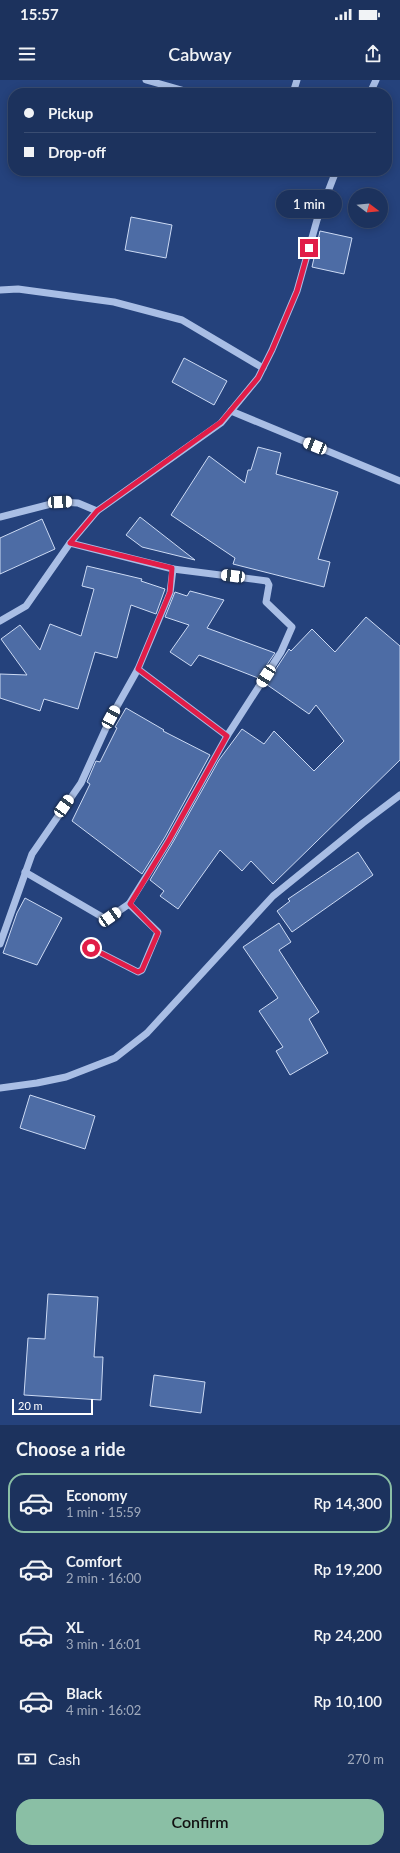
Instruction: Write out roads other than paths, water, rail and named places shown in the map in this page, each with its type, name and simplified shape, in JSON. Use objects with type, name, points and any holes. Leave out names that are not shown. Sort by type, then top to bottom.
[{"type":"street","points":[[146,80],[174,88]]},
{"type":"street","points":[[0,621],[26,606],[70,543],[97,511],[221,422],[258,378],[272,350],[297,291],[317,220],[334,176]]},
{"type":"street","points":[[0,290],[18,289],[114,302],[182,320],[263,368]]},
{"type":"street","points":[[231,411],[400,481]]},
{"type":"street","points":[[0,517],[60,502],[78,503],[97,511]]},
{"type":"street","points":[[25,872],[104,918],[109,918],[130,904],[169,840],[227,736],[281,652],[292,627],[266,602],[269,585],[267,581],[172,568],[70,543]]},
{"type":"street","points":[[0,944],[32,854],[81,783],[111,717],[138,669],[170,592],[172,568]]},
{"type":"street","points":[[138,669],[227,736]]},
{"type":"street","points":[[0,1088],[66,1077],[115,1058],[147,1033],[273,896],[399,798]]},
{"type":"street","points":[[91,948],[138,972],[142,970],[158,933],[130,904]]}]
